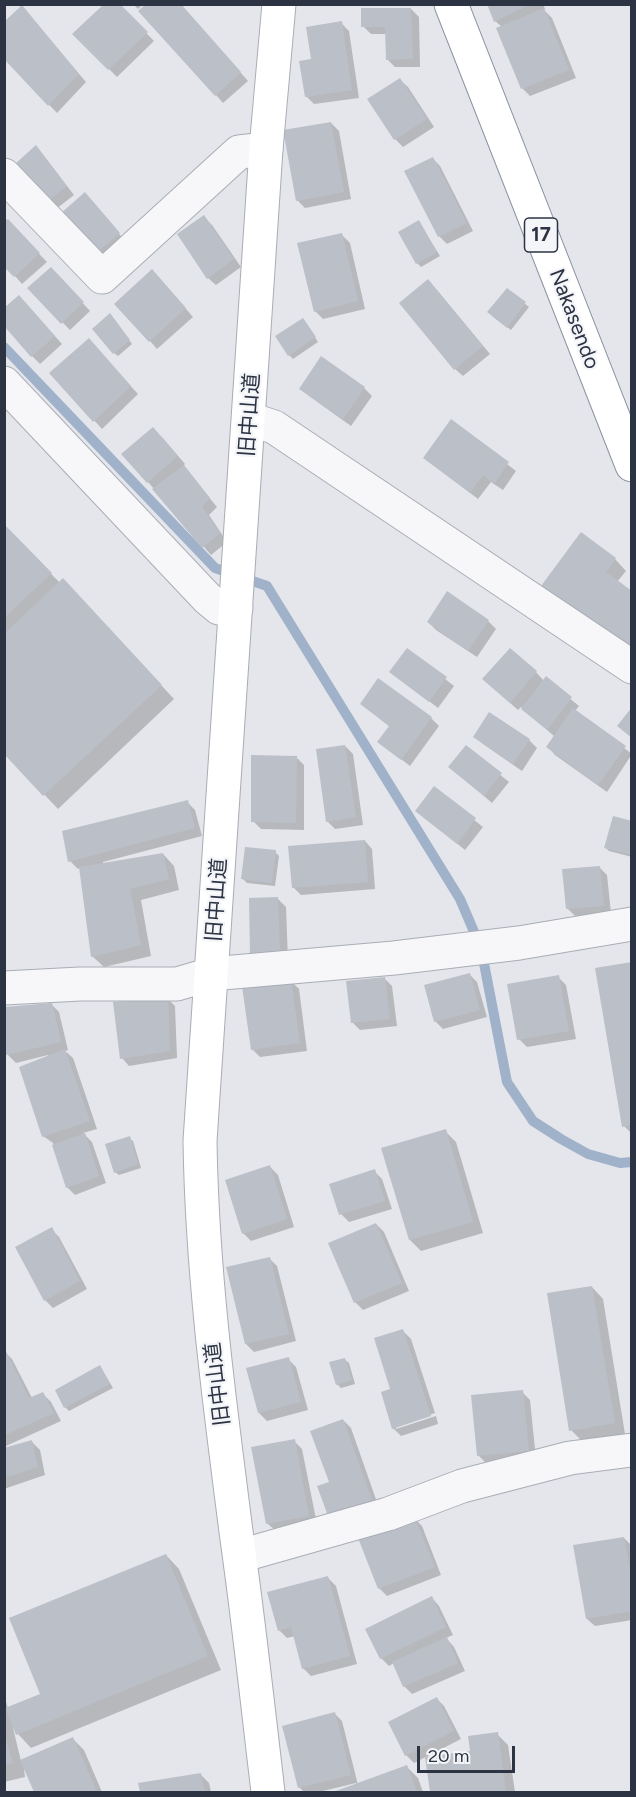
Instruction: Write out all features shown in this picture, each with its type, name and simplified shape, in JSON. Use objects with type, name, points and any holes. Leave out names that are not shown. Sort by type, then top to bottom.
[{"type":"main road","name":"旧中山道","points":[[268,1792],[215,1360],[201,1198],[200,1141],[250,419],[266,149],[279,4]]},
{"type":"main road","name":"Nakasendo","points":[[451,4],[632,465]]},
{"type":"street","points":[[4,175],[102,277],[239,152],[266,149]]},
{"type":"street","points":[[4,383],[207,598],[219,608],[237,588]]},
{"type":"street","points":[[250,419],[274,426],[632,667]]},
{"type":"street","points":[[4,988],[80,984],[177,984],[212,974],[394,958],[508,945],[632,924]]},
{"type":"street","points":[[240,1556],[388,1514],[462,1485],[570,1458],[632,1450]]},
{"type":"building","points":[[104,4],[120,4],[148,32],[108,70],[72,34]]},
{"type":"building","points":[[146,4],[181,4],[241,72],[215,96],[138,11]]},
{"type":"building","points":[[487,4],[531,4],[494,22]]},
{"type":"building","points":[[22,5],[79,74],[48,106],[4,59],[4,22]]},
{"type":"building","points":[[361,8],[411,8],[413,59],[386,60],[385,27],[361,27]]},
{"type":"building","points":[[544,8],[569,70],[521,89],[496,28]]},
{"type":"building","points":[[342,21],[352,90],[305,97],[299,61],[311,59],[306,27]]},
{"type":"building","points":[[400,78],[427,119],[394,140],[367,99]]},
{"type":"building","points":[[331,122],[344,192],[296,201],[283,130]]},
{"type":"building","points":[[36,145],[67,186],[47,202],[14,165]]},
{"type":"building","points":[[433,157],[467,223],[438,237],[404,171]]},
{"type":"building","points":[[85,192],[120,233],[96,253],[60,214]]},
{"type":"building","points":[[204,215],[234,259],[207,279],[177,234]]},
{"type":"building","points":[[8,219],[40,253],[14,277],[4,267],[4,221]]},
{"type":"building","points":[[419,220],[437,252],[416,264],[398,232]]},
{"type":"building","points":[[342,233],[358,301],[314,312],[297,243]]},
{"type":"building","points":[[51,267],[84,302],[61,324],[27,288]]},
{"type":"building","points":[[152,269],[186,308],[149,342],[114,304]]},
{"type":"building","points":[[428,279],[483,346],[454,370],[399,303]]},
{"type":"building","points":[[507,288],[526,302],[507,328],[487,312]]},
{"type":"building","points":[[19,295],[55,336],[31,357],[4,326],[4,308]]},
{"type":"building","points":[[110,313],[130,340],[113,354],[92,329]]},
{"type":"building","points":[[303,318],[316,337],[288,356],[275,336]]},
{"type":"building","points":[[89,338],[131,386],[93,422],[49,373]]},
{"type":"building","points":[[321,356],[365,387],[343,419],[299,389]]},
{"type":"building","points":[[451,419],[509,462],[494,484],[483,475],[470,493],[423,458]]},
{"type":"building","points":[[153,427],[178,456],[147,483],[121,454]]},
{"type":"building","points":[[184,465],[210,498],[202,507],[220,533],[202,548],[152,489]]},
{"type":"building","points":[[4,524],[52,573],[4,618]]},
{"type":"building","points":[[581,532],[616,558],[606,572],[632,591],[632,660],[538,590]]},
{"type":"building","points":[[63,578],[162,685],[43,796],[4,754],[4,634]]},
{"type":"building","points":[[447,591],[489,620],[468,651],[427,622]]},
{"type":"building","points":[[407,648],[447,677],[429,702],[389,672]]},
{"type":"building","points":[[510,648],[537,671],[510,703],[482,679]]},
{"type":"building","points":[[546,676],[572,697],[547,730],[521,709]]},
{"type":"building","points":[[378,678],[432,717],[401,760],[377,742],[389,726],[360,704]]},
{"type":"building","points":[[632,707],[632,738],[617,726]]},
{"type":"building","points":[[573,708],[626,746],[598,785],[546,747]]},
{"type":"building","points":[[489,712],[530,739],[513,764],[473,737]]},
{"type":"building","points":[[345,745],[356,817],[326,822],[316,749]]},
{"type":"building","points":[[466,745],[502,773],[484,796],[448,767]]},
{"type":"building","points":[[251,755],[297,756],[296,823],[251,822]]},
{"type":"building","points":[[434,786],[476,818],[457,844],[415,811]]},
{"type":"building","points":[[188,800],[195,828],[68,862],[62,831]]},
{"type":"building","points":[[613,816],[632,821],[632,855],[604,848]]},
{"type":"building","points":[[365,840],[368,882],[292,888],[288,846]]},
{"type":"building","points":[[245,847],[276,850],[272,883],[241,879]]},
{"type":"building","points":[[163,853],[169,879],[130,889],[141,945],[91,957],[79,867]]},
{"type":"building","points":[[600,866],[604,906],[566,909],[562,869]]},
{"type":"building","points":[[278,897],[280,954],[250,955],[249,898]]},
{"type":"building","points":[[632,962],[632,1125],[622,1127],[595,968]]},
{"type":"building","points":[[470,973],[480,1010],[434,1022],[424,985]]},
{"type":"building","points":[[559,975],[569,1031],[517,1040],[507,984]]},
{"type":"building","points":[[385,977],[390,1019],[351,1023],[346,981]]},
{"type":"building","points":[[291,980],[300,1043],[251,1050],[242,986]]},
{"type":"building","points":[[168,997],[170,1051],[120,1059],[113,1002]]},
{"type":"building","points":[[52,1003],[61,1042],[6,1055],[4,1007]]},
{"type":"building","points":[[65,1049],[90,1121],[42,1137],[19,1067]]},
{"type":"building","points":[[446,1129],[473,1222],[409,1240],[381,1148]]},
{"type":"building","points":[[85,1133],[99,1176],[66,1188],[52,1145]]},
{"type":"building","points":[[130,1136],[138,1164],[114,1173],[105,1144]]},
{"type":"building","points":[[270,1165],[287,1219],[242,1234],[225,1180]]},
{"type":"building","points":[[375,1169],[385,1201],[339,1215],[329,1184]]},
{"type":"building","points":[[376,1223],[402,1283],[354,1303],[328,1243]]},
{"type":"building","points":[[52,1227],[80,1281],[44,1301],[15,1247]]},
{"type":"building","points":[[270,1257],[289,1334],[245,1344],[226,1267]]},
{"type":"building","points":[[592,1286],[615,1423],[569,1431],[547,1293]]},
{"type":"building","points":[[403,1329],[431,1416],[392,1429],[381,1392],[390,1389],[374,1338]]},
{"type":"building","points":[[5,1349],[29,1398],[43,1392],[54,1413],[5,1435]]},
{"type":"building","points":[[289,1357],[301,1402],[258,1413],[246,1368]]},
{"type":"building","points":[[345,1358],[352,1380],[336,1385],[329,1362]]},
{"type":"building","points":[[100,1365],[110,1384],[64,1408],[55,1390]]},
{"type":"building","points":[[523,1390],[529,1451],[477,1456],[471,1395]]},
{"type":"building","points":[[343,1419],[372,1500],[328,1516],[317,1486],[329,1482],[310,1431]]},
{"type":"building","points":[[295,1439],[309,1516],[266,1524],[251,1447]]},
{"type":"building","points":[[32,1440],[38,1467],[4,1478],[4,1448]]},
{"type":"building","points":[[414,1516],[435,1567],[378,1589],[358,1538]]},
{"type":"building","points":[[624,1537],[632,1580],[632,1611],[586,1619],[573,1545]]},
{"type":"building","points":[[166,1554],[208,1656],[16,1735],[5,1708],[40,1694],[9,1618]]},
{"type":"building","points":[[328,1576],[350,1656],[302,1669],[291,1627],[278,1631],[267,1592]]},
{"type":"building","points":[[432,1596],[446,1627],[380,1659],[365,1629]]},
{"type":"building","points":[[447,1637],[458,1663],[403,1687],[392,1662]]},
{"type":"building","points":[[437,1697],[454,1731],[405,1756],[388,1722]]},
{"type":"building","points":[[335,1712],[351,1775],[298,1788],[282,1726]]},
{"type":"building","points":[[498,1732],[506,1792],[430,1792],[425,1757],[470,1751],[468,1736]]},
{"type":"building","points":[[4,1734],[13,1763],[4,1765]]},
{"type":"building","points":[[73,1737],[97,1792],[34,1792],[20,1760]]},
{"type":"building","points":[[407,1765],[417,1792],[333,1792]]},
{"type":"building","points":[[201,1773],[205,1792],[140,1792],[138,1783]]},
{"type":"waterway","points":[[4,347],[215,568],[267,586],[460,899],[481,948],[507,1082],[533,1121],[561,1139],[588,1154],[620,1163],[632,1162]]}]
